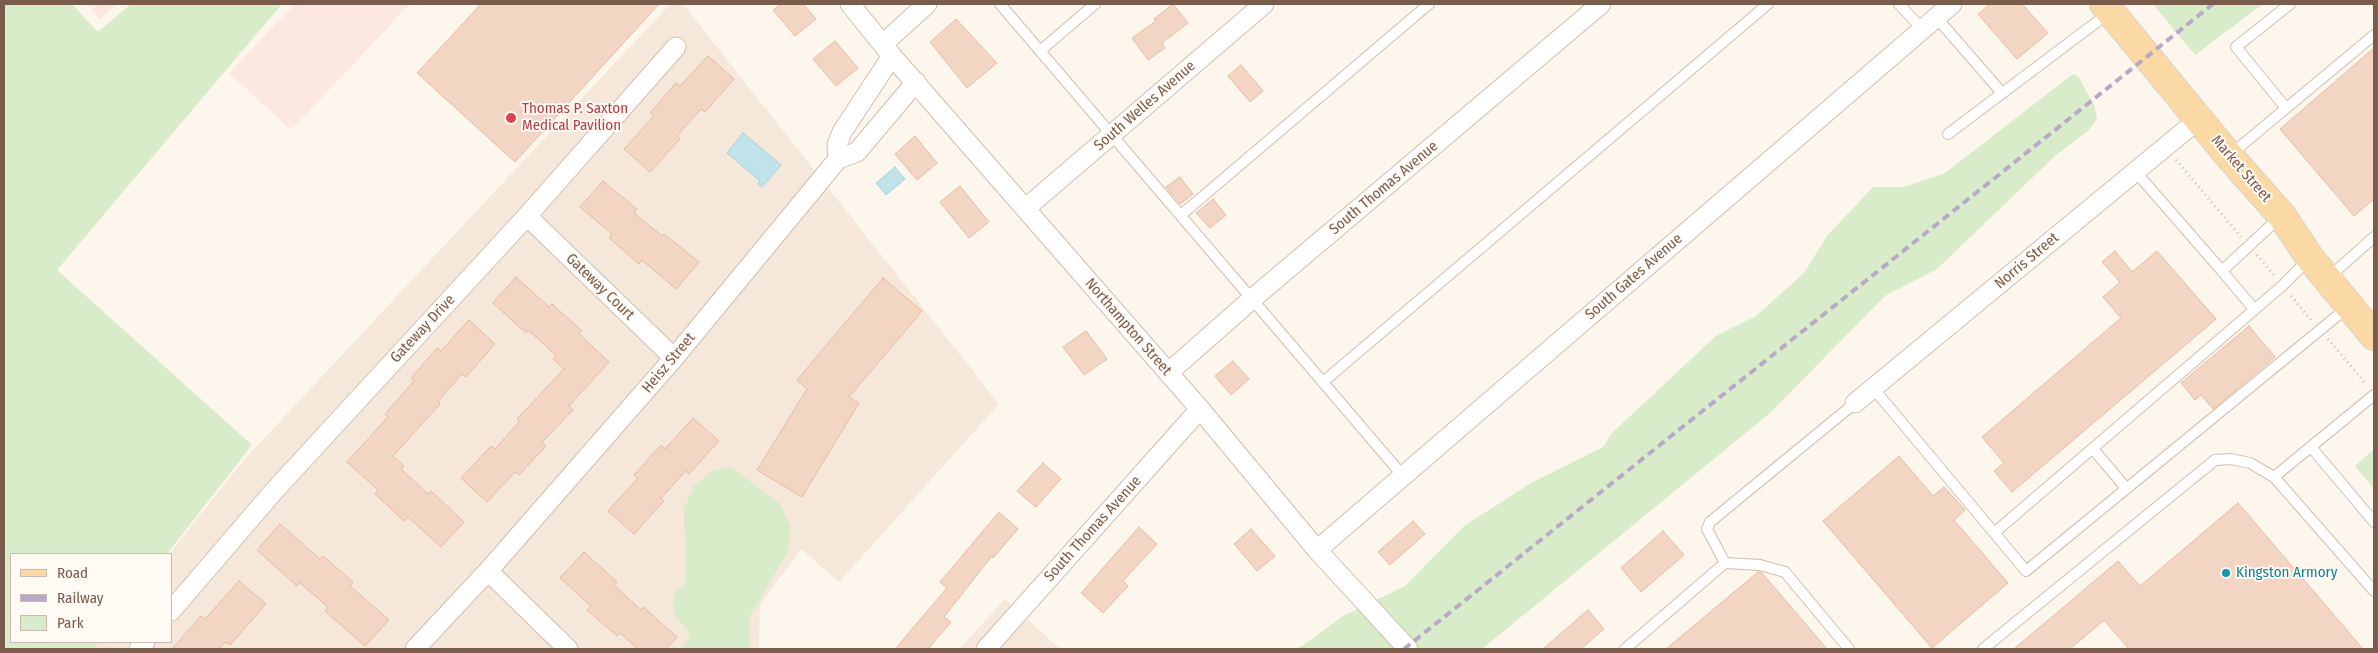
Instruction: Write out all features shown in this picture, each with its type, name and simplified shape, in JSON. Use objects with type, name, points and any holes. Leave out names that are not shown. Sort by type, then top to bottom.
[{"type":"main road","name":"Market Street","points":[[2108,8],[2229,156],[2282,216],[2348,307],[2374,336]]},
{"type":"street","name":"Northampton Street","points":[[850,4],[887,50],[1200,409],[1317,550],[1408,649]]},
{"type":"street","points":[[916,82],[857,152],[838,159],[838,146],[842,132],[887,50],[928,4]]},
{"type":"street","name":"South Welles Avenue","points":[[1026,208],[1264,4]]},
{"type":"street","name":"South Thomas Avenue","points":[[1168,374],[1252,300],[1601,4]]},
{"type":"street","name":"South Gates Avenue","points":[[1317,550],[1952,4]]},
{"type":"street","name":"Gateway Drive","points":[[172,610],[274,491],[527,216],[676,48]]},
{"type":"street","name":"Norris Street","points":[[1855,403],[2199,119]]},
{"type":"street","name":"Heisz Street","points":[[415,649],[488,571],[674,358],[838,159]]},
{"type":"street","name":"Gateway Court","points":[[527,216],[674,358]]},
{"type":"street","name":"South Thomas Avenue","points":[[986,649],[1200,409]]},
{"type":"street","points":[[488,571],[568,649]]},
{"type":"lane","points":[[1000,4],[1402,476]]},
{"type":"lane","points":[[1040,50],[1095,4]]},
{"type":"lane","points":[[1180,215],[1429,4]]},
{"type":"lane","points":[[1323,382],[1768,4]]},
{"type":"lane","points":[[1899,4],[1922,29]]},
{"type":"lane","points":[[2286,108],[2236,47],[2290,4]]},
{"type":"lane","points":[[1948,134],[2108,8]]},
{"type":"lane","points":[[1936,17],[2002,93]]},
{"type":"lane","points":[[2229,156],[2374,35]]},
{"type":"lane","points":[[2134,171],[2254,309]]},
{"type":"lane","points":[[2222,271],[2282,216]]},
{"type":"lane","points":[[1994,533],[2282,286],[2319,268],[2374,237]]},
{"type":"lane","points":[[1873,388],[2026,571],[2348,307]]},
{"type":"lane","points":[[2274,477],[2311,447],[2371,391]]},
{"type":"lane","points":[[1725,563],[1707,529],[1710,522],[1855,403]]},
{"type":"lane","points":[[2311,447],[2374,522]]},
{"type":"lane","points":[[2093,449],[2126,488]]},
{"type":"lane","points":[[1983,649],[2215,460],[2231,459],[2250,463],[2274,477],[2374,591]]},
{"type":"lane","points":[[1625,649],[1725,563],[1760,565],[1785,572],[1849,649]]},
{"type":"path","points":[[2164,147],[2371,391]]},
{"type":"shaded area","points":[[87,4],[118,4],[100,19]]},
{"type":"shaded area","points":[[295,4],[410,4],[291,130],[229,73]]},
{"type":"shaded area","points":[[670,4],[683,4],[999,404],[839,582],[801,549],[760,605],[759,649],[93,649],[98,643],[172,643],[172,553],[170,553],[242,462]]},
{"type":"shaded area","points":[[1005,599],[1060,649],[959,649]]},
{"type":"green space","points":[[4,4],[72,4],[98,32],[131,4],[282,4],[57,270],[252,445],[168,553],[10,553],[10,643],[98,643],[93,649],[4,649]]},
{"type":"green space","points":[[2153,4],[2263,4],[2195,55]]},
{"type":"green space","points":[[2073,74],[2078,76],[2095,107],[2097,119],[2089,130],[2055,156],[1937,269],[1885,296],[1770,413],[1482,649],[1294,649],[1302,646],[1343,616],[1405,586],[1464,526],[1531,483],[1603,447],[1612,433],[1717,335],[1756,316],[1804,273],[1827,236],[1873,187],[1904,187],[1945,173]]},
{"type":"green space","points":[[2374,449],[2374,489],[2355,466]]},
{"type":"green space","points":[[731,467],[780,504],[791,527],[787,553],[750,616],[749,649],[682,649],[690,634],[675,615],[673,603],[676,592],[686,583],[684,508],[694,486],[714,470]]},
{"type":"water","points":[[743,133],[781,165],[762,187],[758,184],[760,181],[727,153]]},
{"type":"water","points":[[895,167],[905,179],[886,195],[876,183]]},
{"type":"building","name":"Thomas P. Saxton Medical Pavilion","points":[[481,4],[659,4],[515,162],[417,73]]},
{"type":"building","points":[[781,4],[803,4],[816,19],[795,36],[773,10]]},
{"type":"building","points":[[1173,4],[1188,23],[1162,43],[1165,48],[1148,60],[1132,38],[1156,21],[1154,19]]},
{"type":"building","points":[[1990,4],[2022,4],[2048,33],[2017,59],[1978,14]]},
{"type":"building","points":[[956,19],[997,63],[967,88],[930,42]]},
{"type":"building","points":[[835,41],[858,68],[836,86],[813,59]]},
{"type":"building","points":[[2374,48],[2374,199],[2354,216],[2280,129]]},
{"type":"building","points":[[708,56],[734,79],[705,112],[701,109],[677,136],[680,139],[650,172],[624,149],[654,116],[650,113],[676,83],[680,86]]},
{"type":"building","points":[[1241,65],[1263,91],[1250,102],[1228,76]]},
{"type":"building","points":[[915,136],[937,163],[917,180],[895,154]]},
{"type":"building","points":[[1180,177],[1193,194],[1180,204],[1166,187]]},
{"type":"building","points":[[603,181],[637,209],[634,213],[662,236],[664,234],[699,262],[676,289],[642,260],[639,264],[609,238],[612,234],[580,207]]},
{"type":"building","points":[[960,186],[989,222],[969,238],[940,202]]},
{"type":"building","points":[[1213,199],[1226,215],[1210,228],[1196,213]]},
{"type":"building","points":[[2115,251],[2132,272],[2157,251],[2216,319],[2012,492],[1994,471],[2004,463],[1982,437],[2121,318],[2103,297],[2120,282],[2102,262]]},
{"type":"building","points":[[516,277],[549,307],[552,304],[582,331],[579,334],[609,362],[569,406],[573,410],[542,442],[546,446],[519,475],[515,472],[487,502],[461,478],[491,446],[495,449],[519,422],[517,419],[564,369],[553,359],[556,355],[528,330],[526,333],[493,303]]},
{"type":"building","points":[[883,278],[922,311],[849,397],[859,403],[802,497],[757,470],[807,389],[797,380]]},
{"type":"building","points":[[469,320],[495,344],[466,377],[462,374],[438,401],[440,404],[393,456],[404,466],[401,469],[428,494],[431,491],[464,522],[441,547],[408,517],[404,521],[375,494],[378,490],[347,462],[388,417],[385,414],[414,381],[411,378],[437,348],[441,351]]},
{"type":"building","points":[[2249,326],[2275,357],[2213,409],[2201,395],[2195,400],[2181,383]]},
{"type":"building","points":[[1086,331],[1107,359],[1084,375],[1063,347]]},
{"type":"building","points":[[1233,361],[1249,379],[1231,395],[1215,376]]},
{"type":"building","points":[[693,418],[719,441],[689,474],[686,471],[661,498],[664,501],[634,534],[608,511],[638,478],[634,475],[661,445],[665,449]]},
{"type":"building","points":[[1899,456],[1933,496],[1944,487],[1965,510],[1954,520],[2008,583],[1932,648],[1823,521]]},
{"type":"building","points":[[1043,463],[1061,479],[1036,507],[1017,491]]},
{"type":"building","name":"Kingston Armory","points":[[2238,503],[2363,649],[2129,649],[2104,620],[2070,649],[2014,649],[2118,561],[2140,586]]},
{"type":"building","points":[[999,512],[1018,529],[993,558],[992,556],[944,617],[951,622],[928,649],[895,649],[947,588],[940,582]]},
{"type":"building","points":[[1413,521],[1425,534],[1390,565],[1378,552]]},
{"type":"building","points":[[280,524],[320,559],[323,556],[353,582],[350,586],[389,620],[365,646],[325,611],[328,607],[300,583],[297,586],[257,550]]},
{"type":"building","points":[[1139,527],[1157,544],[1123,581],[1128,586],[1103,613],[1081,593]]},
{"type":"building","points":[[1251,529],[1275,556],[1257,571],[1234,544]]},
{"type":"building","points":[[1663,531],[1684,555],[1641,592],[1621,568]]},
{"type":"building","points":[[584,552],[617,582],[614,585],[641,610],[643,607],[677,637],[666,649],[638,649],[620,633],[617,636],[587,610],[591,606],[560,578]]},
{"type":"building","points":[[1758,572],[1762,573],[1827,649],[1666,649]]},
{"type":"building","points":[[239,581],[266,604],[230,645],[226,642],[219,649],[172,649],[201,616],[205,619]]},
{"type":"building","points":[[1588,610],[1604,629],[1581,649],[1543,649]]},
{"type":"railway","points":[[1404,649],[2213,4]]},
{"type":"place","name":"Thomas P. Saxton Medical Pavilion","points":[[511,118]]},
{"type":"place","name":"Kingston Armory","points":[[2226,573]]}]
